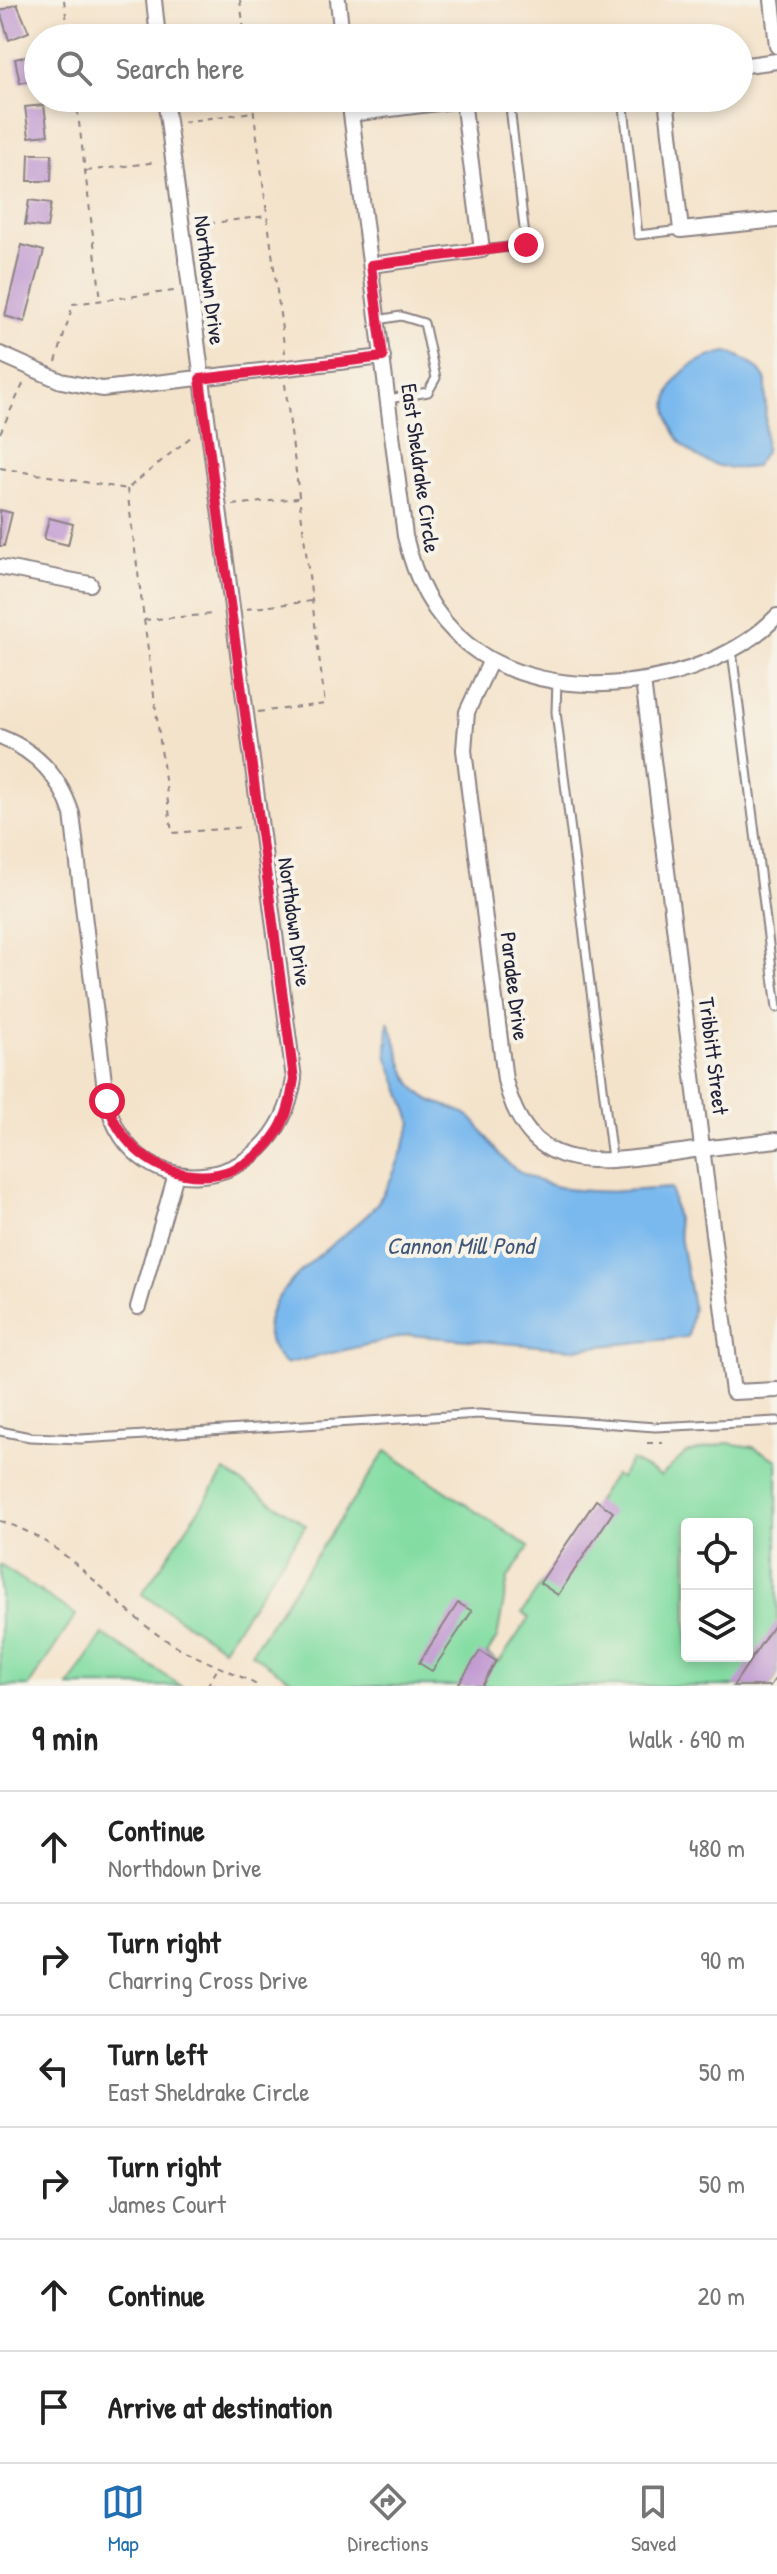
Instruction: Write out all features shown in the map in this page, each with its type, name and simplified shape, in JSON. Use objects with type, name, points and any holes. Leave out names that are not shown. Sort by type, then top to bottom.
[{"type":"street","points":[[154,0],[157,24]]},
{"type":"street","points":[[341,24],[338,0],[346,0]]},
{"type":"street","points":[[772,0],[777,46]]},
{"type":"street","points":[[753,64],[777,61]]},
{"type":"street","name":"Northdown Drive","points":[[0,737],[30,752],[66,793],[76,832],[111,1117],[127,1145],[140,1157],[176,1174],[216,1172],[249,1160],[278,1131],[290,1105],[294,1079],[167,112]]},
{"type":"street","points":[[351,114],[367,112]]},
{"type":"street","points":[[371,265],[482,250],[471,112]]},
{"type":"street","points":[[668,112],[681,230],[777,220]]},
{"type":"street","name":"East Sheldrake Circle","points":[[351,114],[405,536],[412,565],[434,610],[469,646],[491,660],[516,671],[557,680],[643,681],[697,667],[732,651],[777,616]]},
{"type":"street","points":[[0,354],[61,381],[102,389],[383,357]]},
{"type":"street","points":[[0,567],[90,584]]},
{"type":"street","name":"Paradee Drive","points":[[491,660],[467,712],[463,737],[505,1080],[518,1117],[546,1147],[579,1160],[612,1162],[777,1140]]},
{"type":"street","name":"Tribbitt Street","points":[[643,681],[733,1392],[777,1390]]},
{"type":"street","points":[[138,1307],[176,1174]]},
{"type":"lane","points":[[482,250],[526,245],[511,112]]},
{"type":"lane","points":[[625,112],[638,235],[681,230]]},
{"type":"lane","points":[[378,320],[401,316],[424,323],[436,378],[428,392],[389,399]]},
{"type":"lane","points":[[732,651],[777,1008]]},
{"type":"lane","points":[[557,680],[556,712],[612,1162]]},
{"type":"lane","points":[[0,1431],[42,1438],[81,1439],[479,1414],[655,1427],[777,1421]]},
{"type":"path","points":[[64,0],[67,24]]},
{"type":"path","points":[[240,0],[243,24]]},
{"type":"path","points":[[78,112],[101,300]]},
{"type":"path","points":[[182,122],[254,112],[285,354]]},
{"type":"path","points":[[85,171],[157,162]]},
{"type":"path","points":[[195,225],[267,216]]},
{"type":"path","points":[[56,362],[73,304],[174,291]]},
{"type":"path","points":[[0,433],[25,380]]},
{"type":"path","points":[[257,713],[325,704],[285,384]]},
{"type":"path","points":[[0,468],[127,489],[192,436]]},
{"type":"path","points":[[127,489],[172,833],[245,827]]},
{"type":"path","points":[[230,505],[299,498]]},
{"type":"path","points":[[244,609],[312,601]]},
{"type":"path","points":[[144,620],[214,614]]},
{"type":"path","points":[[647,1443],[663,1443]]},
{"type":"path","points":[[0,1521],[67,1554],[157,1634],[218,1669],[259,1686]]},
{"type":"path","points":[[207,1686],[218,1669]]},
{"type":"green space","points":[[727,1443],[753,1447],[777,1460],[777,1676],[770,1686],[300,1686],[251,1653],[386,1451],[529,1547],[508,1578],[497,1638],[487,1654],[499,1662],[529,1618],[522,1613],[614,1475],[620,1478],[631,1460],[661,1476],[686,1453]]},
{"type":"green space","points":[[225,1471],[306,1525],[223,1648],[142,1594]]},
{"type":"green space","points":[[0,1565],[76,1615],[29,1686],[0,1686]]},
{"type":"green space","points":[[103,1634],[181,1686],[69,1686]]},
{"type":"water","points":[[727,352],[750,363],[766,381],[765,452],[754,467],[724,467],[699,458],[681,442],[670,422],[668,401],[676,380],[695,363]]},
{"type":"water","name":"Cannon Mill Pond","points":[[388,1021],[407,1075],[420,1093],[470,1117],[504,1159],[527,1176],[567,1189],[587,1191],[671,1188],[693,1307],[688,1337],[572,1349],[409,1335],[285,1364],[270,1343],[268,1321],[277,1300],[313,1260],[355,1226],[378,1202],[395,1169],[412,1123],[387,1055]]},
{"type":"building","points":[[17,4],[26,24],[24,34],[9,40],[0,11]]},
{"type":"building","points":[[24,57],[24,82],[20,83],[15,59]]},
{"type":"building","points":[[26,112],[45,112],[48,135],[29,137]]},
{"type":"building","points":[[29,154],[52,154],[51,181],[28,181]]},
{"type":"building","points":[[29,200],[51,203],[47,228],[25,225]]},
{"type":"building","points":[[22,245],[44,251],[25,322],[5,316]]},
{"type":"building","points":[[0,510],[12,513],[4,546],[0,546]]},
{"type":"building","points":[[49,518],[73,524],[68,545],[44,539]]},
{"type":"building","points":[[596,1500],[613,1512],[558,1595],[540,1583]]},
{"type":"building","points":[[458,1603],[472,1611],[432,1671],[419,1663]]},
{"type":"building","points":[[777,1620],[777,1676],[770,1686],[733,1686],[749,1662],[753,1662],[753,1656]]},
{"type":"building","points":[[480,1651],[496,1661],[482,1686],[457,1686]]},
{"type":"route","points":[[107,1101],[118,1132],[140,1157],[176,1174],[207,1174],[249,1160],[265,1147],[278,1131],[290,1105],[294,1079],[200,379],[383,357],[371,265],[526,245]]}]
